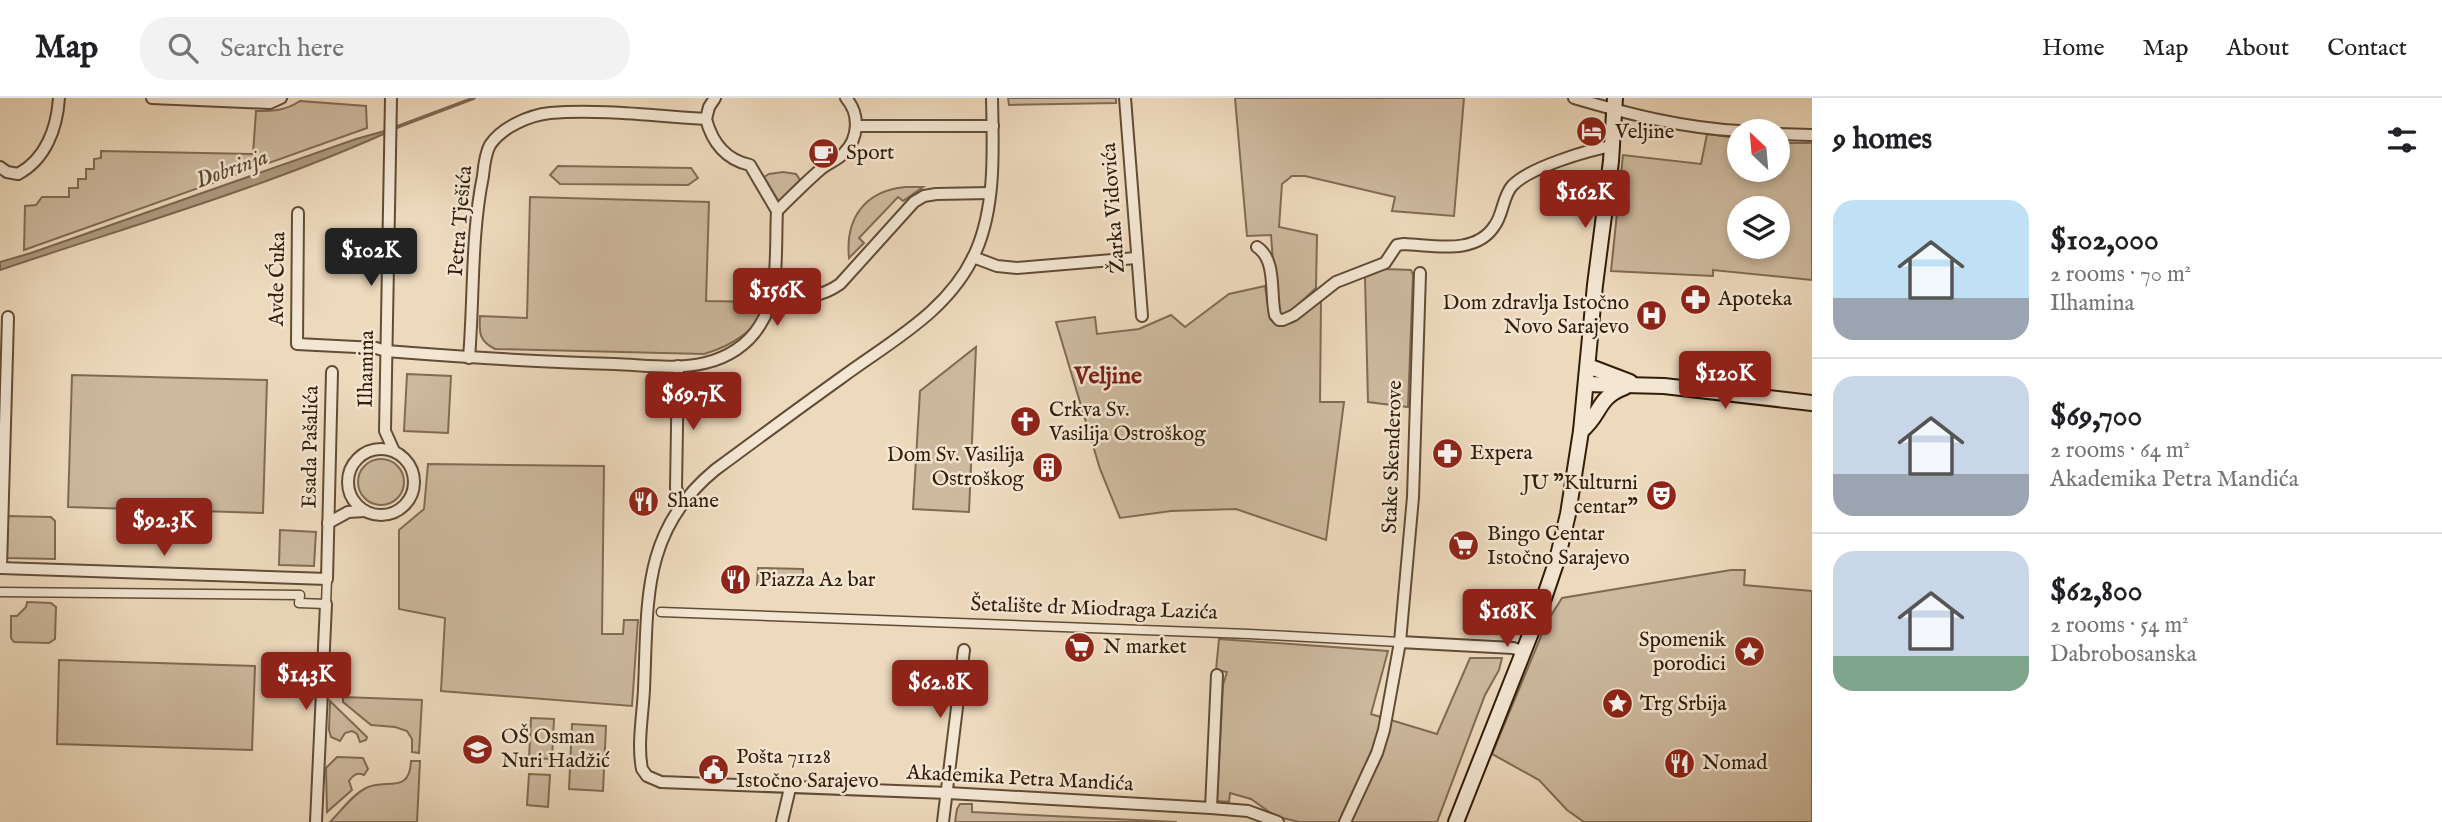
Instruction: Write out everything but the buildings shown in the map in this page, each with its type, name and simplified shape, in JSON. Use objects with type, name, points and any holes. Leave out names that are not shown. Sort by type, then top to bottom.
[{"type":"main road","points":[[1456,822],[1525,652],[1557,560],[1581,431],[1612,146],[1614,104]]},
{"type":"main road","points":[[1588,366],[1634,384]]},
{"type":"main road","points":[[1586,384],[1634,384],[1706,390],[1812,404]]},
{"type":"main road","points":[[1581,431],[1591,423],[1605,398],[1634,384]]},
{"type":"street","points":[[0,167],[7,172],[18,174],[29,168],[39,157],[57,120],[59,98]]},
{"type":"street","points":[[152,98],[270,103],[281,98]]},
{"type":"street","points":[[386,351],[469,358],[678,366],[706,363],[739,348],[760,326],[773,296],[777,211],[750,165],[736,161],[724,152],[710,133],[706,119],[715,98]]},
{"type":"street","points":[[777,211],[823,168],[843,155],[855,136],[852,106],[846,98]]},
{"type":"street","name":"Akademika Petra Mandića","points":[[992,98],[990,193],[973,257],[955,288],[941,303],[715,470],[682,504],[662,540],[650,579],[642,769],[647,776],[662,782],[947,793],[1211,808],[1248,811],[1278,822]]},
{"type":"street","name":"Žarka Vidovića","points":[[1125,98],[1142,316]]},
{"type":"street","points":[[1574,98],[1614,104],[1629,115],[1727,131]]},
{"type":"street","name":"Ilhamina","points":[[391,99],[385,431],[394,451]]},
{"type":"street","name":"Petra Tješića","points":[[469,358],[479,197],[491,143],[510,127],[526,119],[549,113],[706,119]]},
{"type":"street","points":[[856,126],[993,126]]},
{"type":"street","points":[[1790,134],[1812,135]]},
{"type":"street","points":[[1256,247],[1269,262],[1275,315],[1279,320],[1283,320],[1294,315],[1336,282],[1385,263],[1397,245],[1459,247],[1478,239],[1495,226],[1509,190],[1520,179],[1587,151],[1612,146]]},
{"type":"street","points":[[773,296],[818,296],[840,284],[914,202],[925,196],[990,193]]},
{"type":"street","name":"Avde Ćuka","points":[[298,213],[297,344],[376,348],[386,351]]},
{"type":"street","points":[[973,257],[997,266],[1017,268],[1136,258]]},
{"type":"street","name":"Stake Skenderove","points":[[1345,822],[1377,753],[1384,730],[1400,642],[1413,497],[1420,273]]},
{"type":"street","points":[[8,317],[0,568],[327,579],[316,822]]},
{"type":"street","points":[[678,366],[676,488],[682,504]]},
{"type":"street","name":"Esada Pašalića","points":[[327,579],[333,520],[332,372]]},
{"type":"street","name":"Ilhamina","points":[[373,450],[385,431]]},
{"type":"street","points":[[373,450],[394,451],[404,458],[413,473],[414,482],[409,499],[403,506],[388,514],[372,514],[355,503],[349,492],[352,465],[365,453],[373,450]]},
{"type":"street","points":[[333,520],[344,509],[349,492]]},
{"type":"street","points":[[333,520],[356,511],[366,511]]},
{"type":"street","points":[[0,592],[300,595],[299,603],[326,604]]},
{"type":"street","name":"Šetalište dr Miodraga Lazića","points":[[661,612],[1237,634],[1513,648],[1525,652]]},
{"type":"street","points":[[943,822],[964,650]]},
{"type":"street","points":[[1211,808],[1217,675]]},
{"type":"street","points":[[782,822],[790,788]]},
{"type":"shaded area","points":[[1008,98],[1116,98],[1116,103],[1009,105]]},
{"type":"shaded area","points":[[1235,98],[1464,98],[1454,216],[1392,211],[1395,197],[1305,176],[1292,176],[1282,184],[1279,227],[1317,235],[1316,288],[1290,312],[1280,315],[1277,312],[1271,235],[1247,236]]},
{"type":"shaded area","points":[[300,101],[366,106],[367,128],[24,250],[25,206],[36,205],[42,197],[69,197],[69,188],[78,188],[78,179],[86,179],[86,169],[94,169],[94,159],[101,158],[101,151],[253,154],[256,111],[279,110]]},
{"type":"shaded area","name":"Dobrinja","points":[[399,127],[252,186],[0,270],[0,262],[356,139]]},
{"type":"shaded area","points":[[1707,134],[1727,136],[1727,182],[1790,182],[1790,143],[1812,143],[1812,280],[1713,270],[1713,276],[1611,271],[1623,155],[1701,164]]},
{"type":"shaded area","points":[[558,166],[691,168],[698,178],[688,185],[560,184],[550,175]]},
{"type":"shaded area","points":[[783,172],[796,174],[800,180],[779,202],[764,177]]},
{"type":"shaded area","points":[[905,187],[923,187],[903,201],[898,197],[859,238],[864,243],[849,258],[850,231],[860,209],[879,194]]},
{"type":"shaded area","points":[[530,197],[709,202],[706,301],[763,302],[757,321],[733,342],[704,354],[495,349],[481,336],[480,316],[527,318]]},
{"type":"shaded area","points":[[1385,269],[1411,270],[1413,275],[1408,407],[1368,402],[1365,277]]},
{"type":"shaded area","points":[[1265,286],[1270,319],[1279,326],[1294,322],[1321,298],[1320,402],[1344,402],[1326,540],[1236,509],[1171,511],[1120,518],[1100,469],[1056,322],[1095,317],[1097,334],[1139,329],[1171,315],[1185,327],[1229,294]]},
{"type":"shaded area","points":[[976,347],[969,512],[913,509],[920,391]]},
{"type":"shaded area","points":[[407,374],[451,376],[448,433],[404,431]]},
{"type":"shaded area","points":[[72,375],[267,380],[263,513],[68,507]]},
{"type":"shaded area","points":[[381,459],[390,460],[397,466],[403,473],[403,491],[397,498],[390,504],[381,505],[372,504],[365,498],[359,491],[358,482],[359,473],[365,466],[372,460]]},
{"type":"shaded area","points":[[428,464],[604,466],[602,634],[623,634],[624,620],[638,620],[632,706],[441,691],[445,618],[399,609],[399,530],[424,509]]},
{"type":"shaded area","points":[[7,516],[51,517],[55,521],[55,559],[6,558]]},
{"type":"shaded area","points":[[280,530],[316,532],[314,566],[279,565]]},
{"type":"shaded area","points":[[758,568],[803,569],[803,586],[757,585]]},
{"type":"shaded area","points":[[1731,570],[1745,570],[1744,585],[1812,591],[1812,822],[1584,822],[1567,810],[1539,780],[1492,754],[1547,622],[1562,598]]},
{"type":"shaded area","points":[[27,602],[51,603],[56,607],[55,639],[49,643],[14,642],[11,638],[11,616],[17,616]]},
{"type":"shaded area","points":[[1219,639],[1388,651],[1371,714],[1437,734],[1470,658],[1502,658],[1499,670],[1485,695],[1437,822],[1299,822],[1275,816],[1251,799],[1230,793],[1229,802],[1217,801],[1223,685],[1227,672],[1216,670]]},
{"type":"shaded area","points":[[59,660],[255,666],[252,750],[57,744]]},
{"type":"shaded area","points":[[343,697],[422,700],[419,753],[412,752],[412,739],[407,731],[371,725],[343,702]]},
{"type":"shaded area","points":[[330,701],[367,737],[366,740],[360,742],[357,734],[352,731],[345,733],[340,741],[331,737]]},
{"type":"shaded area","points":[[531,718],[554,719],[552,759],[529,758]]},
{"type":"shaded area","points":[[572,724],[606,726],[603,791],[569,789]]},
{"type":"shaded area","points":[[337,757],[363,758],[368,769],[364,775],[357,774],[352,777],[349,781],[352,790],[327,812],[326,768]]},
{"type":"shaded area","points":[[411,761],[420,761],[417,822],[330,822],[351,799],[366,788],[401,782],[410,772]]},
{"type":"shaded area","points":[[529,774],[550,775],[548,807],[527,805]]},
{"type":"shaded area","points":[[960,804],[972,804],[972,812],[1177,822],[955,822]]},
{"type":"waterway","name":"Dobrinja","points":[[397,127],[474,98]]},
{"type":"place","name":"Veljine","points":[[1592,132]]},
{"type":"place","name":"Sport","points":[[823,153]]},
{"type":"place","name":"Apoteka","points":[[1695,299]]},
{"type":"place","name":"Dom zdravlja Istočno Novo Sarajevo","points":[[1652,315]]},
{"type":"place","name":"Crkva Sv. Vasilija Ostroškog","points":[[1026,422]]},
{"type":"place","name":"Expera","points":[[1447,453]]},
{"type":"place","name":"Dom Sv. Vasilija Ostroškog","points":[[1047,467]]},
{"type":"place","name":"JU \"Kulturni centar\"","points":[[1661,495]]},
{"type":"place","name":"Shane","points":[[644,501]]},
{"type":"place","name":"Bingo Centar Istočno Sarajevo","points":[[1464,546]]},
{"type":"place","name":"Piazza A2 bar","points":[[736,580]]},
{"type":"place","name":"N market","points":[[1080,647]]},
{"type":"place","name":"Spomenik porodici","points":[[1749,652]]},
{"type":"place","name":"Trg Srbija","points":[[1617,704]]},
{"type":"place","name":"OŠ Osman Nuri Hadžić","points":[[478,749]]},
{"type":"place","name":"Nomad","points":[[1679,763]]},
{"type":"place","name":"Pošta 71128 Istočno Sarajevo","points":[[713,769]]},
{"type":"district","name":"Veljine","points":[[1108,376]]}]
